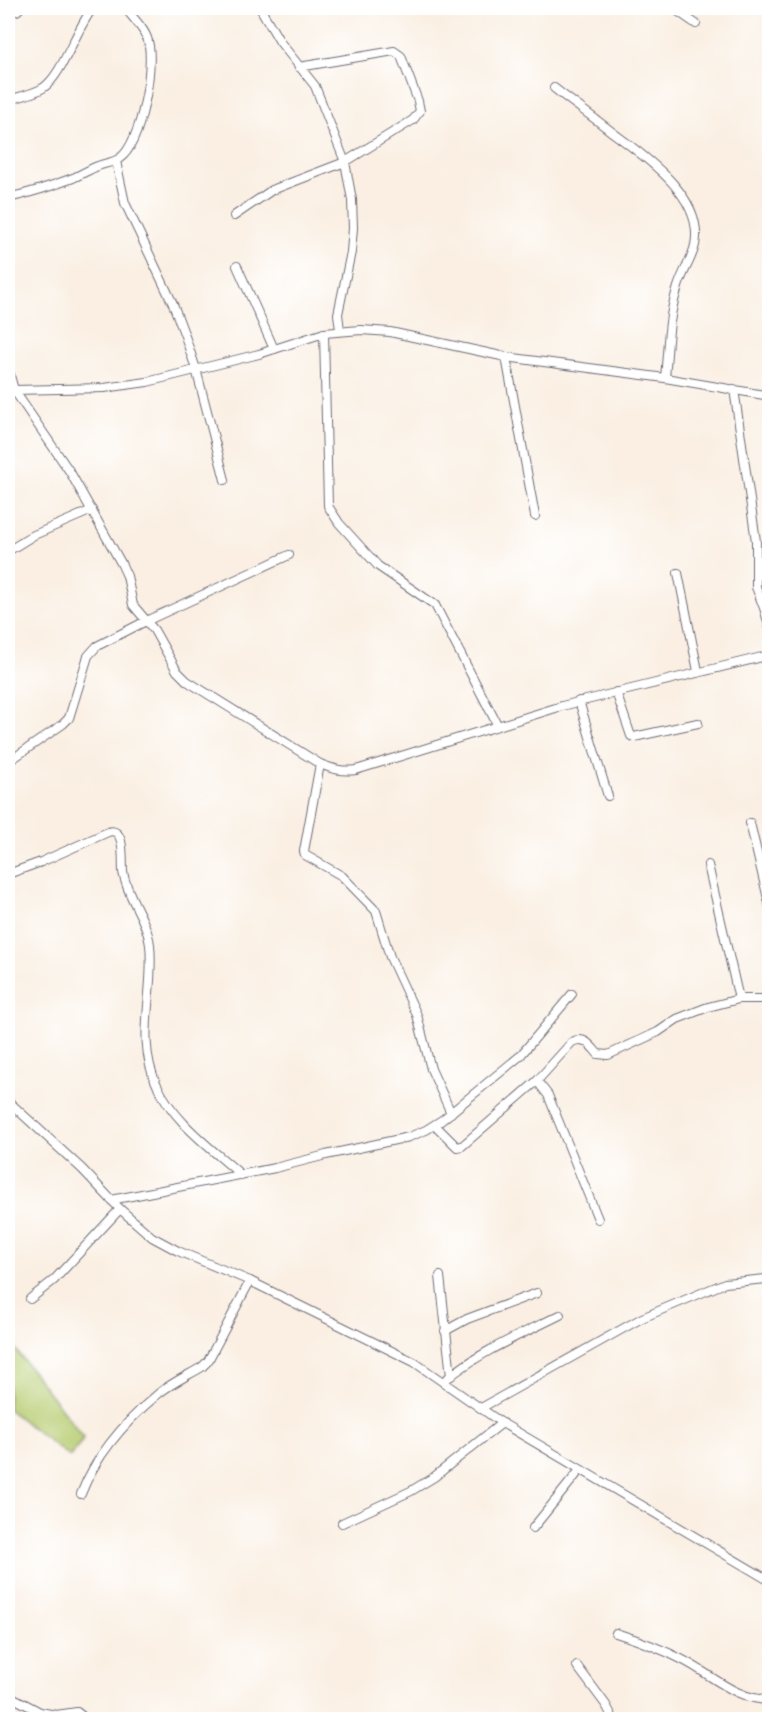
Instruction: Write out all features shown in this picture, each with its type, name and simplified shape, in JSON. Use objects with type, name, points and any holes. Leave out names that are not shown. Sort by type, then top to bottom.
[{"type":"street","points":[[8,100],[36,91],[52,80],[93,8]]},
{"type":"street","points":[[8,198],[55,184],[116,160],[127,151],[141,119],[150,58],[149,43],[145,34],[125,8]]},
{"type":"street","points":[[260,8],[280,42],[315,86],[345,162],[352,200],[353,228],[351,252],[338,314],[340,330]]},
{"type":"street","points":[[673,8],[696,24]]},
{"type":"street","points":[[234,216],[272,190],[345,162],[403,127],[420,111],[401,56],[394,51],[300,67]]},
{"type":"street","points":[[554,88],[658,166],[675,185],[690,211],[696,229],[695,246],[678,286],[671,312],[665,378]]},
{"type":"street","points":[[116,160],[125,203],[173,304],[196,369],[225,480]]},
{"type":"street","points":[[237,266],[273,349]]},
{"type":"street","points":[[11,389],[104,388],[147,382],[340,330],[390,332],[506,357],[665,378],[770,396]]},
{"type":"street","points":[[324,333],[328,506],[333,516],[378,566],[435,605],[498,726]]},
{"type":"street","points":[[506,357],[535,516]]},
{"type":"street","points":[[8,368],[11,389],[70,472],[124,569],[133,605],[154,630],[177,671],[187,681],[320,764],[345,772],[356,770],[579,701],[770,655]]},
{"type":"street","points":[[734,389],[756,541],[756,587],[770,629]]},
{"type":"street","points":[[8,551],[34,535],[92,510]]},
{"type":"street","points":[[8,762],[69,718],[88,656],[97,646],[289,555]]},
{"type":"street","points":[[678,573],[698,671]]},
{"type":"street","points":[[616,692],[631,736],[698,723]]},
{"type":"street","points":[[579,701],[608,796]]},
{"type":"street","points":[[320,764],[305,855],[342,876],[376,911],[390,957],[417,1015],[431,1069],[451,1113]]},
{"type":"street","points":[[750,823],[770,907]]},
{"type":"street","points":[[8,874],[41,862],[112,830],[117,832],[121,841],[123,872],[150,941],[151,958],[145,1040],[150,1069],[166,1104],[182,1122],[241,1175]]},
{"type":"street","points":[[708,865],[739,999]]},
{"type":"street","points":[[111,1200],[241,1175],[409,1137],[435,1125],[520,1056],[572,994]]},
{"type":"street","points":[[435,1125],[453,1144],[462,1146],[537,1081],[572,1042],[579,1038],[585,1040],[598,1054],[608,1055],[658,1032],[677,1019],[708,1007],[739,999],[770,999]]},
{"type":"street","points":[[537,1081],[548,1095],[598,1219]]},
{"type":"street","points":[[8,1101],[152,1237],[177,1251],[250,1281],[447,1379],[502,1423],[770,1581]]},
{"type":"street","points":[[30,1299],[54,1280],[120,1209]]},
{"type":"street","points":[[440,1276],[447,1379]]},
{"type":"street","points":[[481,1408],[642,1318],[725,1283],[766,1279]]},
{"type":"street","points":[[81,1494],[103,1452],[124,1427],[158,1393],[202,1367],[208,1361],[250,1281]]},
{"type":"street","points":[[445,1331],[467,1319],[537,1293]]},
{"type":"street","points":[[447,1379],[484,1353],[560,1315]]},
{"type":"street","points":[[342,1523],[411,1491],[434,1477],[502,1423]]},
{"type":"street","points":[[533,1528],[580,1470]]},
{"type":"street","points":[[616,1633],[648,1643],[683,1660],[728,1688],[756,1700],[770,1700]]},
{"type":"street","points":[[577,1666],[614,1719]]},
{"type":"street","points":[[8,1695],[40,1712],[56,1715],[77,1712],[87,1719]]},
{"type":"green space","points":[[8,1340],[84,1438],[70,1457],[8,1409]]}]
